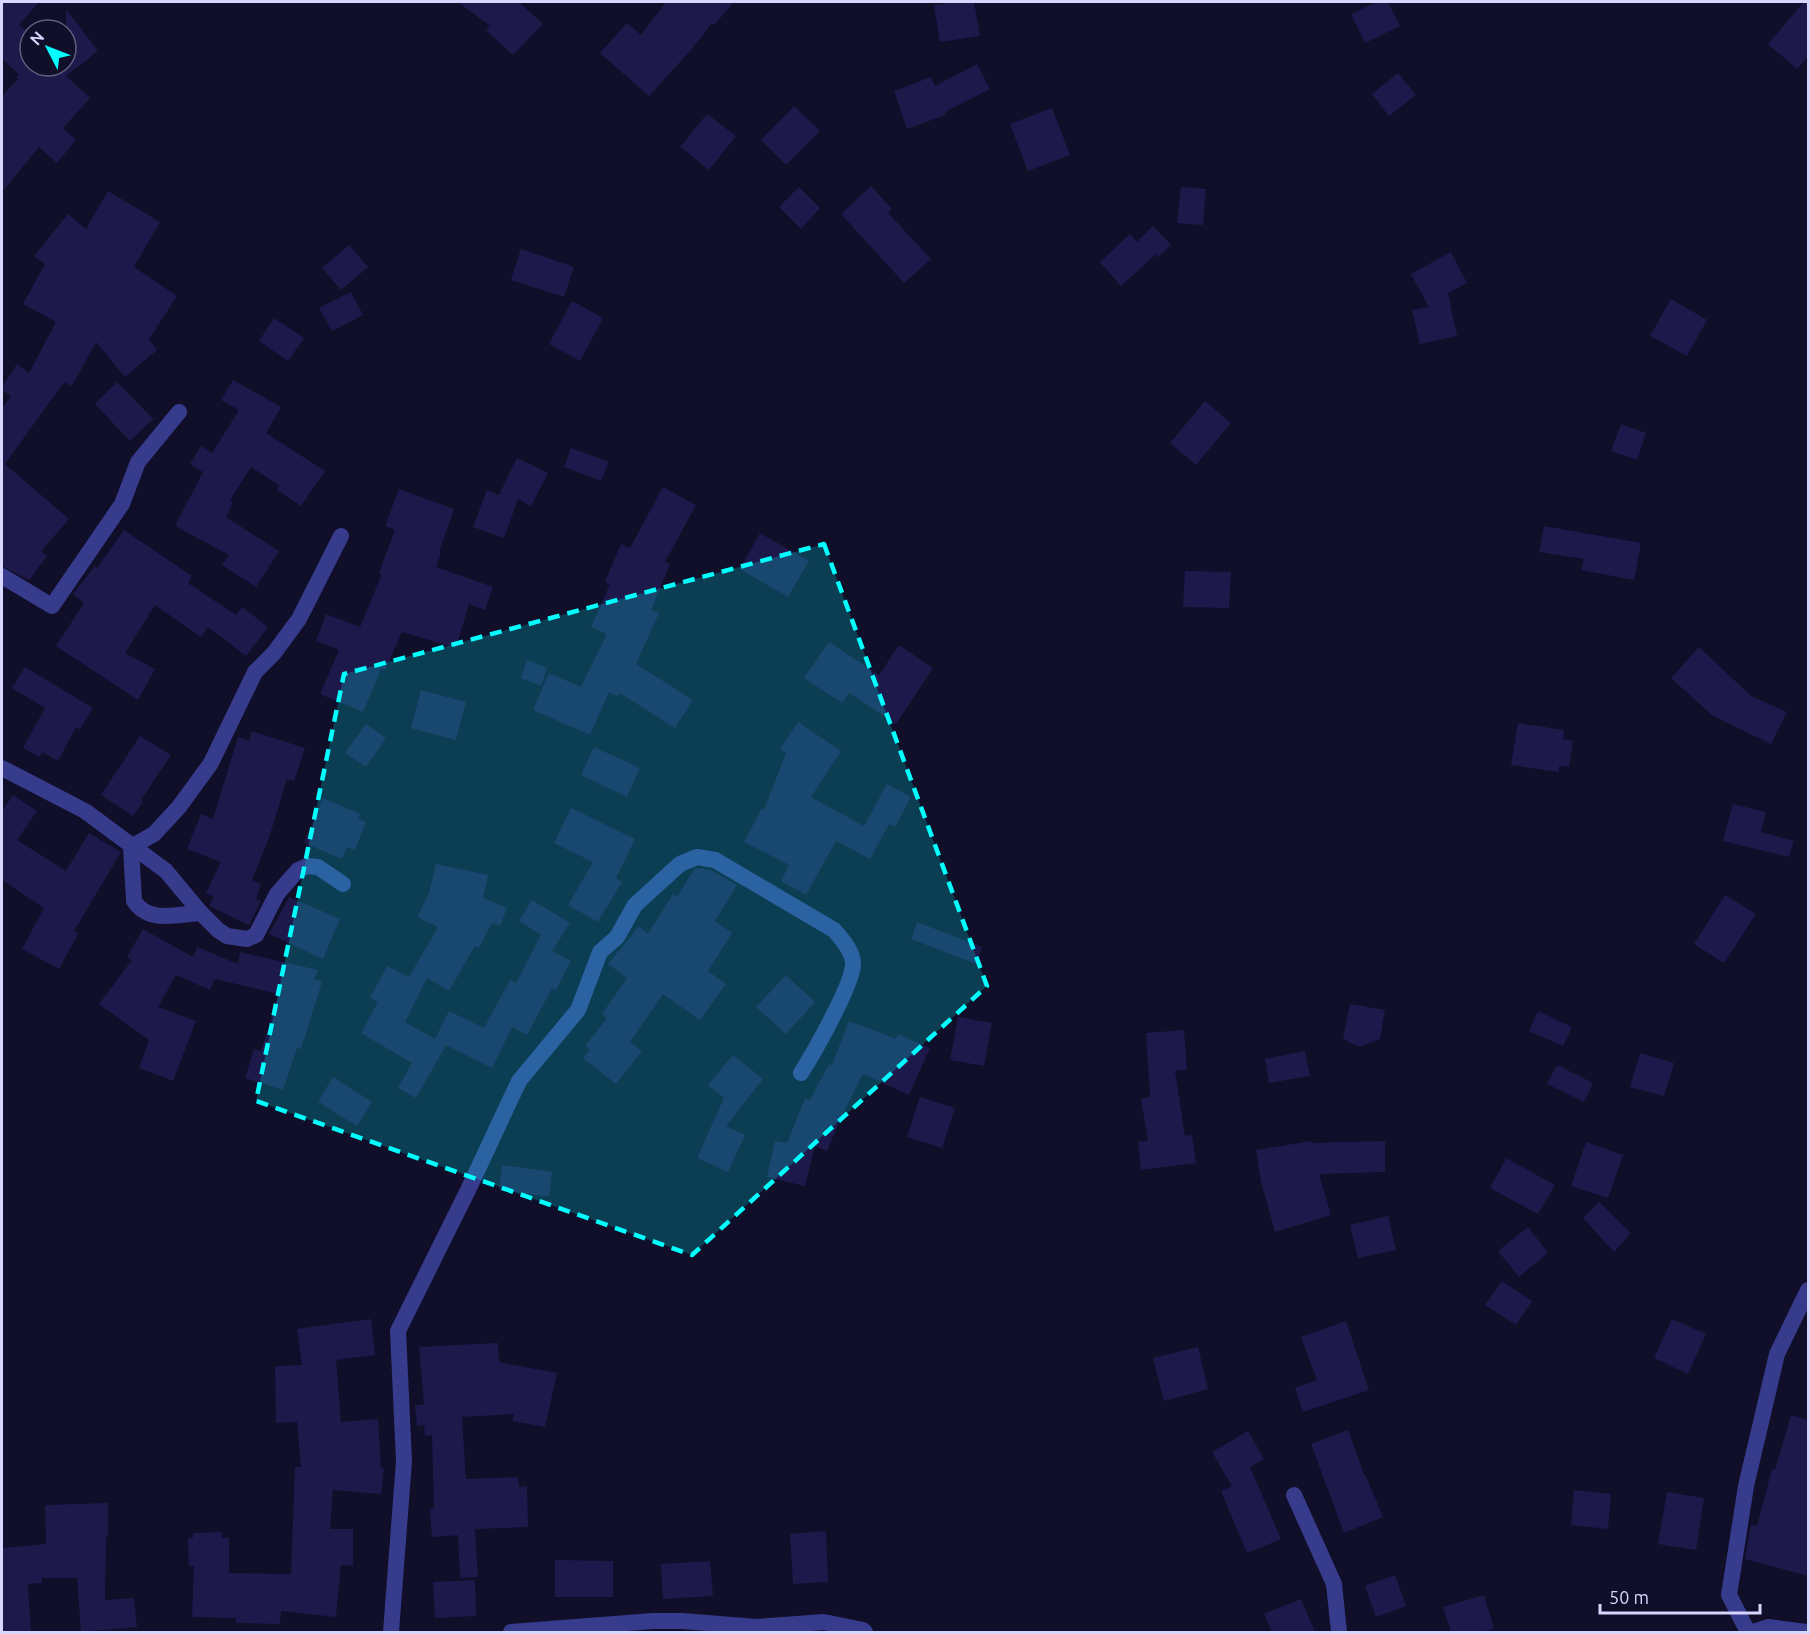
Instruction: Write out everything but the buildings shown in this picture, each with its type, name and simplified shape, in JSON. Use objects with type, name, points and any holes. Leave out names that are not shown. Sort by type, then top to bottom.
[{"type":"street","points":[[2,576],[52,606],[122,504],[138,462],[178,412]]},
{"type":"street","points":[[131,847],[154,834],[179,807],[211,763],[255,672],[274,653],[299,619],[341,536]]},
{"type":"street","points":[[2,768],[85,811],[165,871],[201,913],[227,936],[247,939],[256,935],[278,894],[298,870],[307,866],[318,867],[343,884]]},
{"type":"street","points":[[131,847],[134,901],[138,908],[153,916],[201,913]]},
{"type":"street","points":[[392,1632],[404,1461],[398,1331],[519,1081],[578,1010],[600,952],[617,937],[635,905],[680,864],[698,857],[716,860],[834,930],[846,944],[853,962],[846,989],[801,1073]]},
{"type":"street","points":[[1748,1632],[1729,1595],[1746,1486],[1777,1354],[1809,1290]]},
{"type":"street","points":[[1294,1495],[1334,1584],[1339,1632]]},
{"type":"street","points":[[511,1632],[642,1623],[652,1627],[719,1622],[758,1627],[824,1622],[865,1632]]},
{"type":"street","points":[[1753,1632],[1768,1627],[1806,1632]]},
{"type":"highlighted area","points":[[824,544],[987,986],[692,1255],[256,1101],[344,674]]}]
